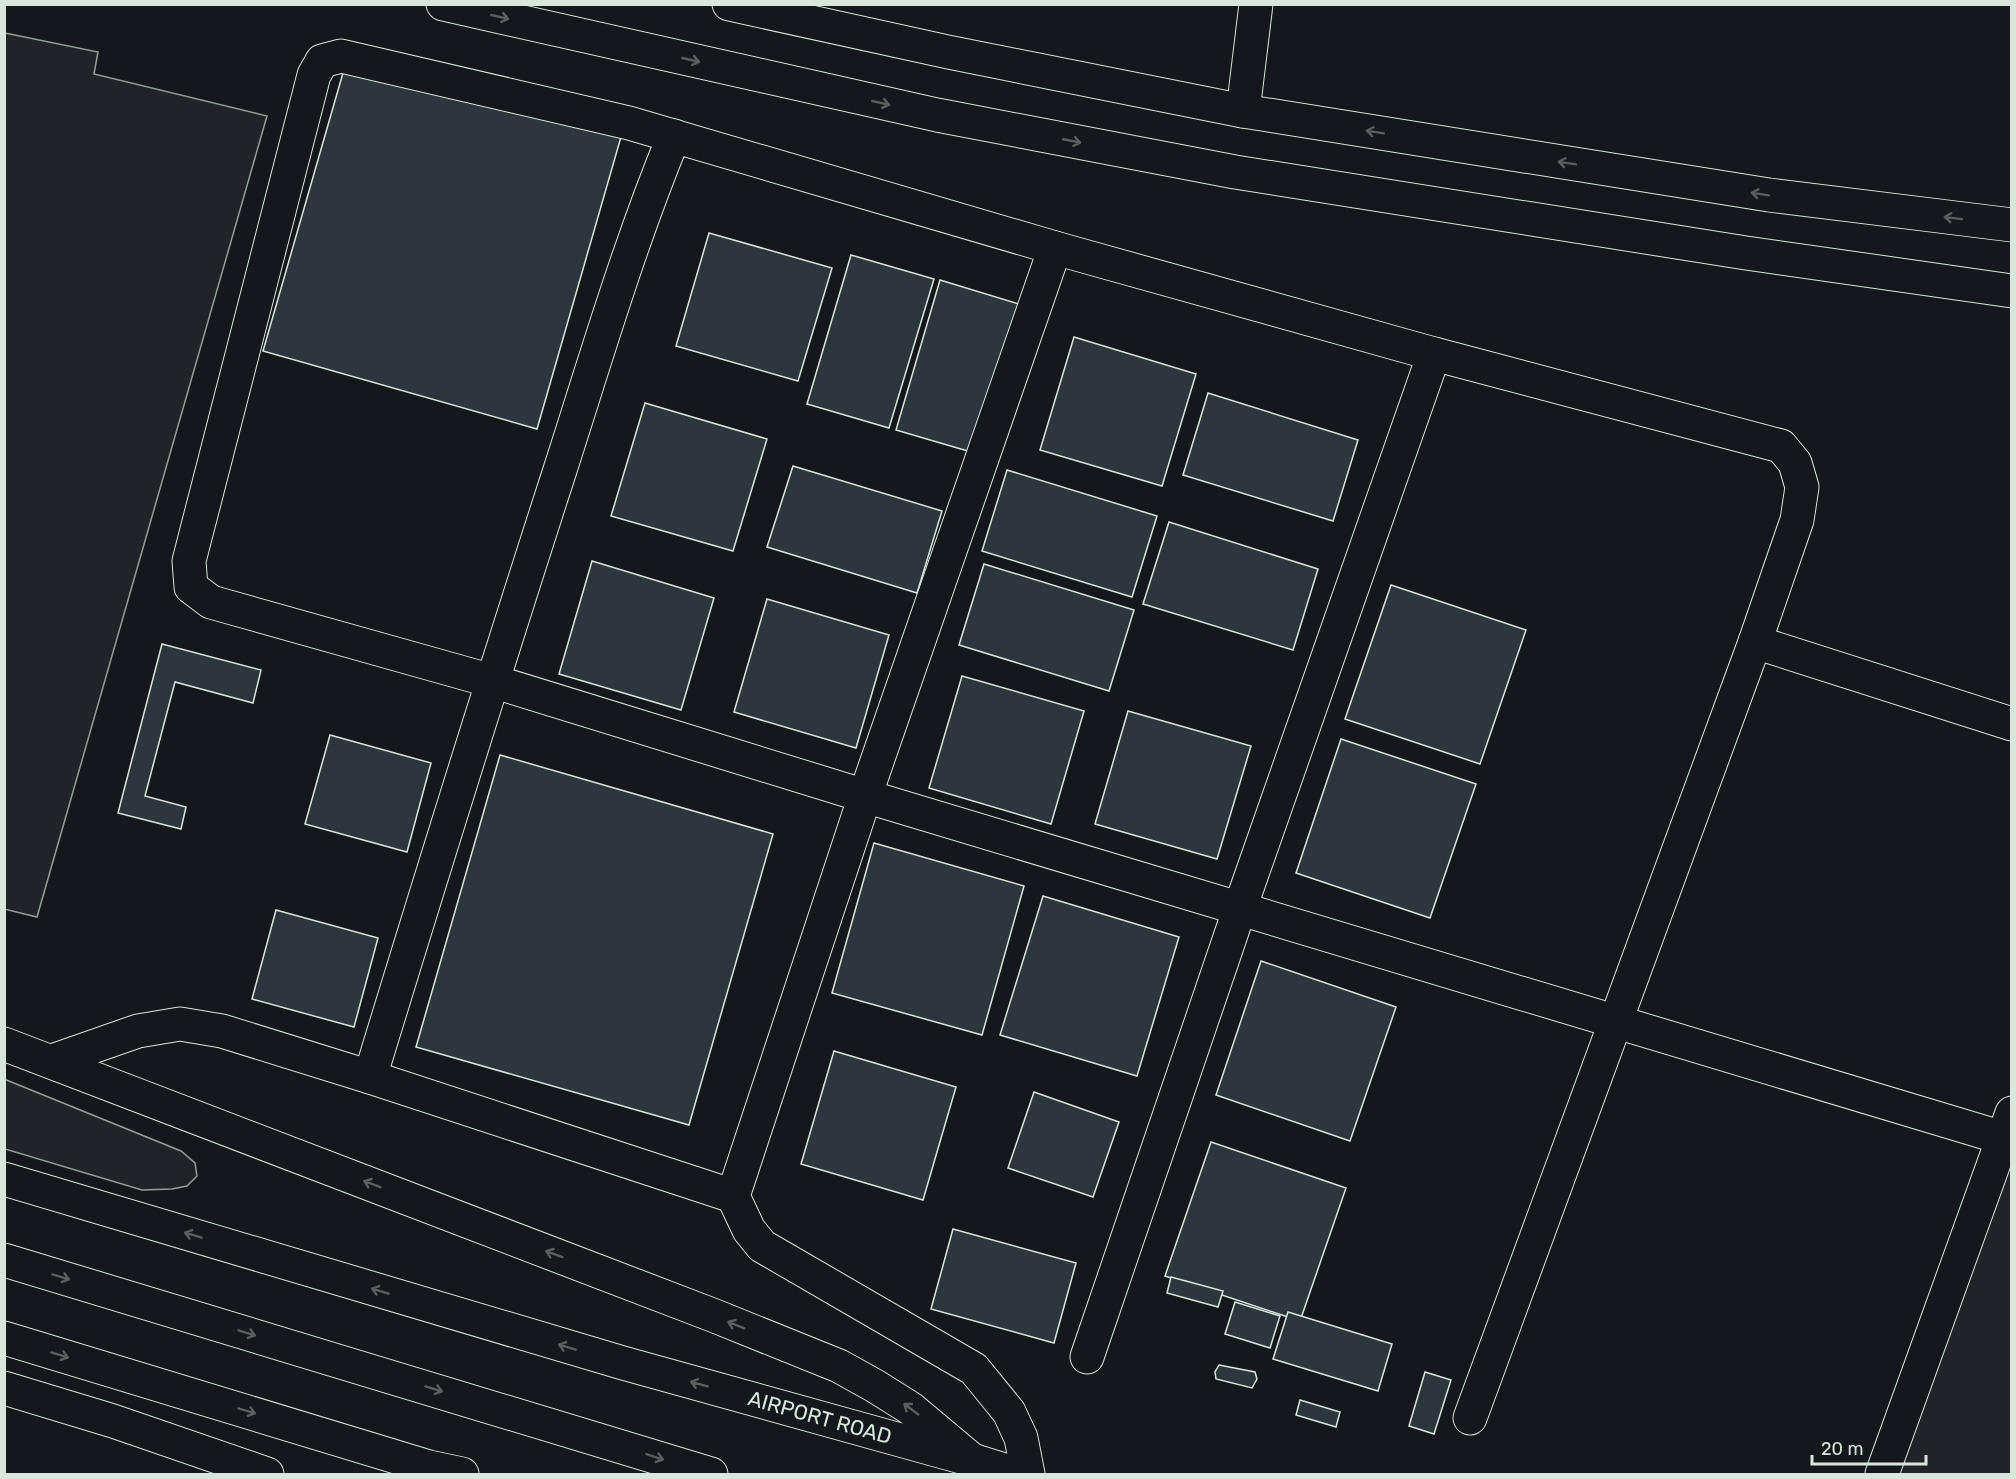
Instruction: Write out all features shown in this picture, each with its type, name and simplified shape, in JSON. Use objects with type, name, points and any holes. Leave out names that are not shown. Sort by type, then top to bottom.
[{"type":"main road","points":[[443,4],[936,115],[1235,172],[1746,253],[2012,291]]},
{"type":"main road","points":[[729,4],[948,52],[1244,111],[1769,195],[2012,225]]},
{"type":"main road","points":[[1244,111],[1256,4]]},
{"type":"main road","points":[[1470,1418],[1615,1021],[1755,642],[1797,520],[1802,487],[1796,463],[1781,446],[1434,354],[1055,248],[630,123],[341,56],[322,61],[314,75],[189,561],[191,587],[211,602],[492,681],[865,796],[1615,1021],[2007,1125],[1882,1474]]},
{"type":"main road","points":[[370,1077],[492,681],[628,258],[674,136]]},
{"type":"main road","points":[[1028,1474],[1021,1438],[1009,1412],[974,1370],[762,1246],[749,1230],[733,1196],[865,796],[1055,248]]},
{"type":"main road","points":[[1087,1357],[1240,908],[1434,354]]},
{"type":"main road","points":[[1755,642],[2012,723]]},
{"type":"main road","points":[[52,1060],[138,1031],[180,1024],[222,1031],[733,1196]]},
{"type":"main road","points":[[4,1044],[52,1060],[839,1366],[910,1408],[972,1460]]},
{"type":"main road","name":"AIRPORT ROAD","points":[[4,1179],[623,1363],[1017,1474]]},
{"type":"main road","points":[[4,1260],[711,1474]]},
{"type":"main road","points":[[4,1338],[429,1467],[462,1474]]},
{"type":"main road","points":[[4,1388],[267,1474]]},
{"type":"shaded area","points":[[5,33],[98,52],[94,74],[267,116],[37,917],[4,909]]},
{"type":"shaded area","points":[[4,1079],[181,1151],[195,1163],[197,1176],[187,1186],[142,1190],[5,1149]]},
{"type":"shaded area","points":[[2011,1146],[2011,1474],[1892,1474]]},
{"type":"building","points":[[347,59],[621,137],[537,429],[263,351]]},
{"type":"building","points":[[709,233],[832,268],[798,381],[676,346]]},
{"type":"building","points":[[851,255],[934,279],[889,428],[807,404]]},
{"type":"building","points":[[940,280],[1022,305],[978,454],[896,430]]},
{"type":"building","points":[[1074,337],[1196,374],[1162,486],[1040,450]]},
{"type":"building","points":[[1208,393],[1358,440],[1333,521],[1183,475]]},
{"type":"building","points":[[645,403],[767,439],[733,551],[611,516]]},
{"type":"building","points":[[793,466],[942,511],[917,593],[767,547]]},
{"type":"building","points":[[1007,470],[1157,516],[1132,597],[982,551]]},
{"type":"building","points":[[1169,522],[1318,569],[1293,650],[1143,604]]},
{"type":"building","points":[[592,561],[714,598],[681,710],[559,674]]},
{"type":"building","points":[[984,564],[1134,610],[1109,691],[959,645]]},
{"type":"building","points":[[1391,585],[1526,630],[1480,764],[1345,719]]},
{"type":"building","points":[[767,599],[889,635],[856,748],[734,712]]},
{"type":"building","points":[[162,644],[261,670],[253,703],[175,682],[145,796],[186,807],[181,829],[118,813]]},
{"type":"building","points":[[962,676],[1084,711],[1051,824],[929,788]]},
{"type":"building","points":[[1128,711],[1251,746],[1217,859],[1095,824]]},
{"type":"building","points":[[330,735],[431,763],[407,852],[305,824]]},
{"type":"building","points":[[1341,739],[1476,784],[1430,918],[1296,873]]},
{"type":"building","points":[[500,755],[773,834],[689,1125],[416,1047]]},
{"type":"building","points":[[874,843],[1024,886],[982,1035],[832,993]]},
{"type":"building","points":[[1043,896],[1179,937],[1137,1076],[1000,1035]]},
{"type":"building","points":[[276,910],[378,938],[354,1027],[252,999]]},
{"type":"building","points":[[1261,961],[1396,1007],[1350,1141],[1216,1095]]},
{"type":"building","points":[[834,1051],[956,1087],[923,1200],[801,1164]]},
{"type":"building","points":[[1034,1092],[1119,1122],[1093,1197],[1008,1168]]},
{"type":"building","points":[[1211,1142],[1346,1188],[1300,1321],[1165,1276]]},
{"type":"building","points":[[953,1229],[1076,1263],[1054,1343],[931,1309]]},
{"type":"building","points":[[1171,1277],[1223,1291],[1218,1307],[1167,1293]]},
{"type":"building","points":[[1235,1302],[1280,1316],[1270,1348],[1225,1334]]},
{"type":"building","points":[[1288,1312],[1392,1344],[1378,1391],[1273,1359]]},
{"type":"building","points":[[1219,1365],[1255,1372],[1257,1379],[1252,1388],[1216,1379],[1215,1372]]},
{"type":"building","points":[[1425,1372],[1451,1380],[1434,1434],[1409,1426]]},
{"type":"building","points":[[1300,1400],[1340,1412],[1336,1427],[1296,1415]]}]
